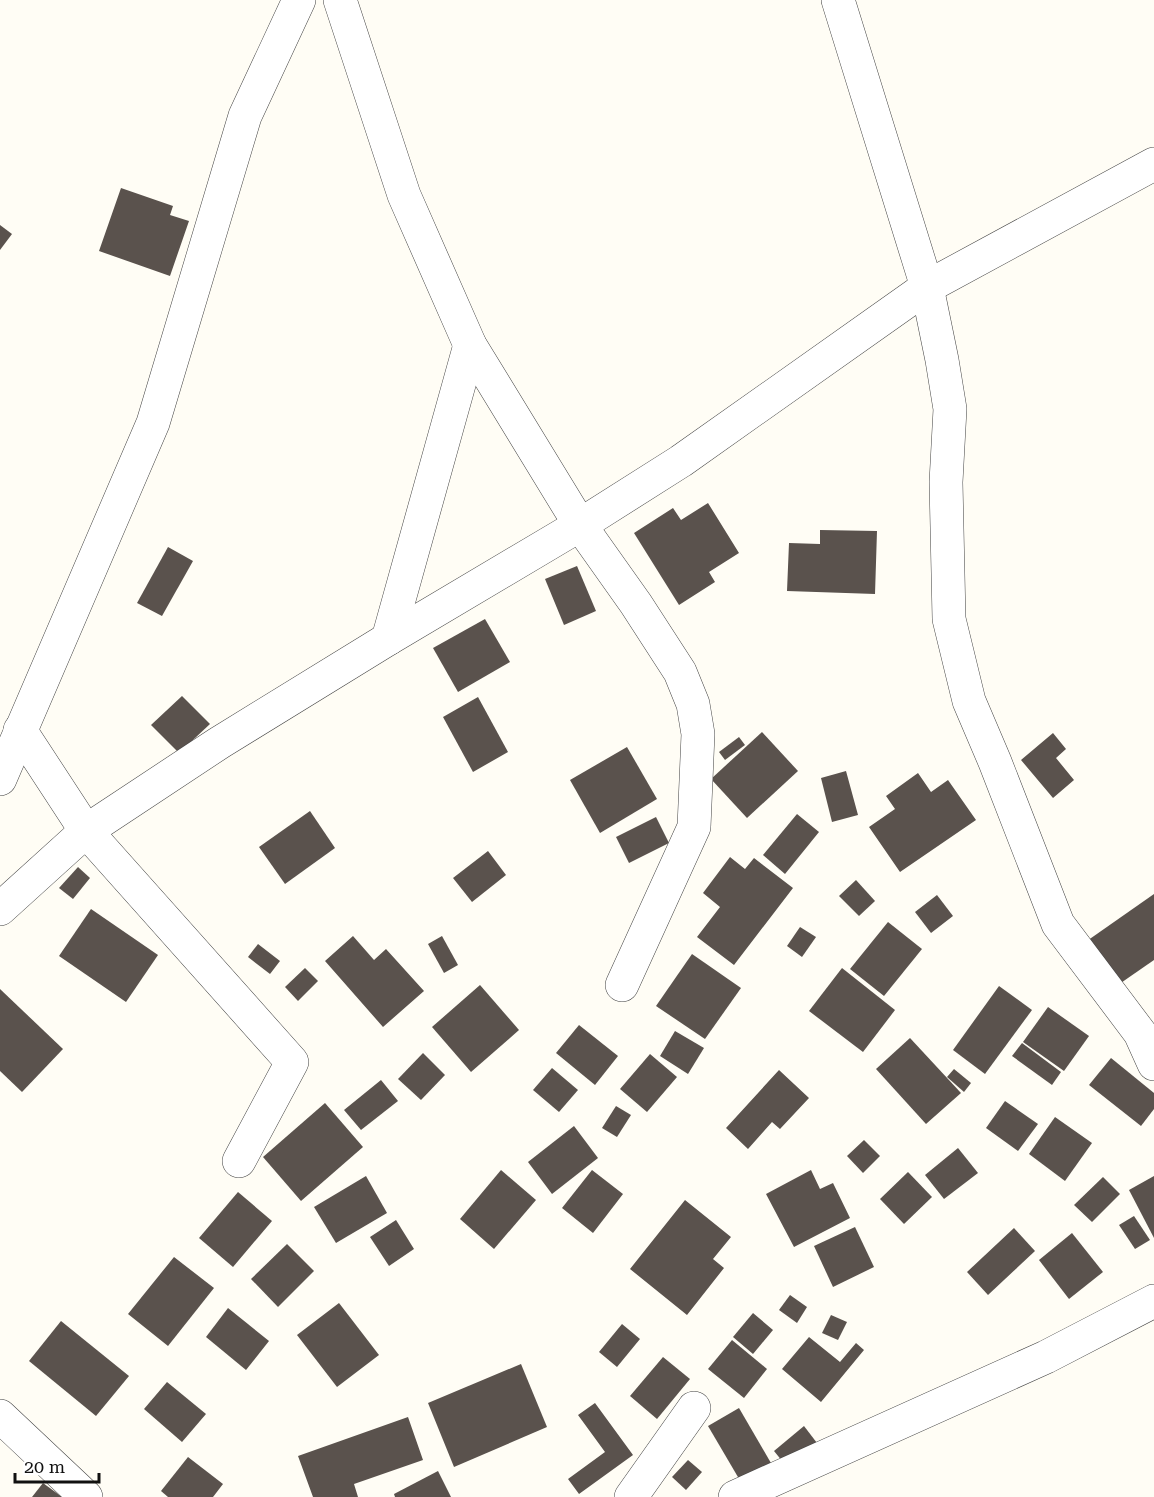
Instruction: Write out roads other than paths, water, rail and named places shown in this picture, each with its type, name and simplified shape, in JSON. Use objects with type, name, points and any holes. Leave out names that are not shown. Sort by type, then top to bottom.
[{"type":"street","points":[[0,779],[153,423],[245,116],[299,0]]},
{"type":"street","points":[[340,0],[404,195],[470,345],[580,525],[636,604],[680,672],[693,704],[698,734],[694,828],[622,985]]},
{"type":"street","points":[[838,0],[927,287],[942,360],[950,410],[946,482],[949,619],[969,701],[1058,924],[1140,1033],[1154,1064]]},
{"type":"street","points":[[0,909],[86,831],[219,743],[580,525],[681,461],[927,287],[1154,164]]},
{"type":"street","points":[[388,639],[470,345]]},
{"type":"street","points":[[20,730],[86,831],[292,1062],[239,1161]]},
{"type":"street","points":[[735,1497],[1046,1357],[1154,1301]]},
{"type":"street","points":[[631,1497],[694,1408]]},
{"type":"street","points":[[0,1416],[86,1497]]}]
